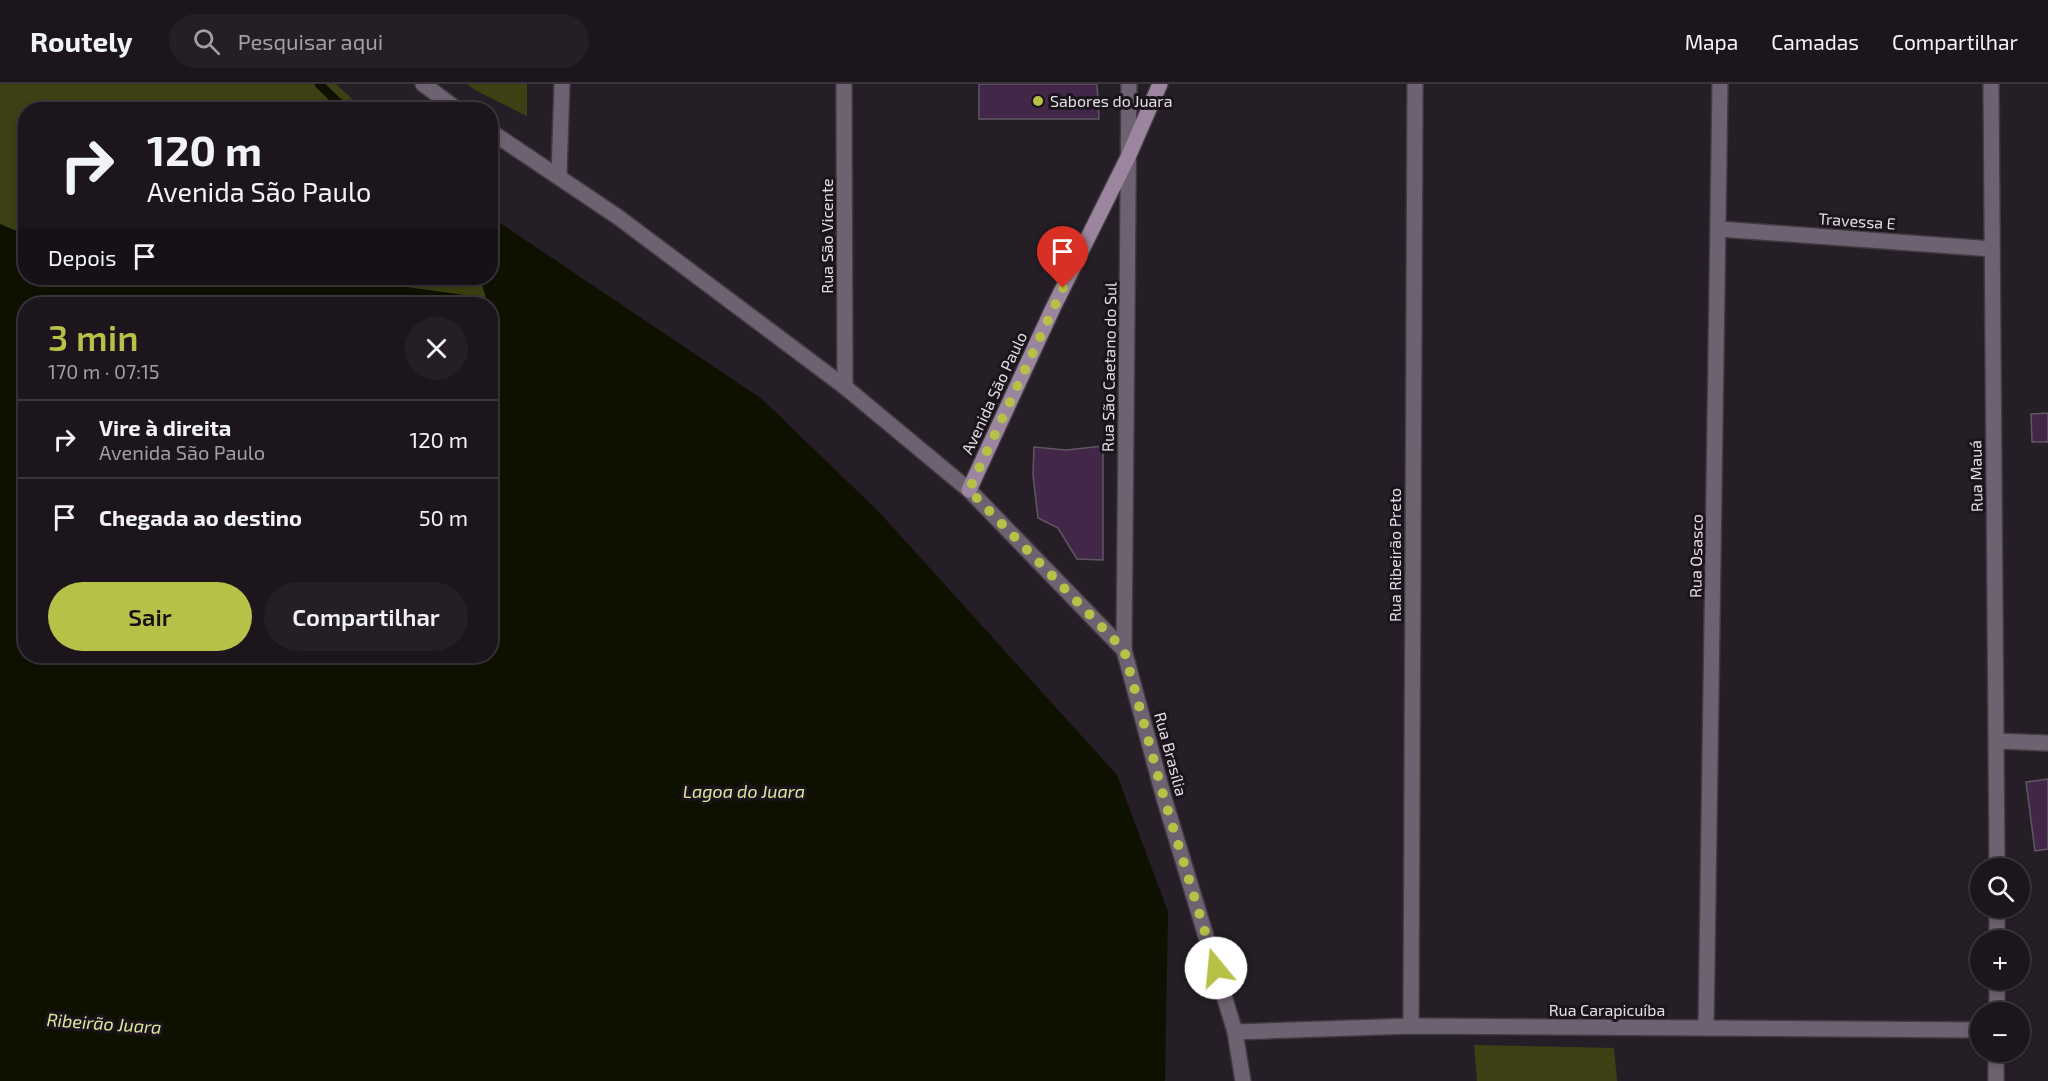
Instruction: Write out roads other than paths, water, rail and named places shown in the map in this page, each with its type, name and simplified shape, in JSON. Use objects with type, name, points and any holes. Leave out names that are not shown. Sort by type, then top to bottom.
[{"type":"street","points":[[423,84],[447,102]]},
{"type":"street","points":[[559,175],[562,84]]},
{"type":"street","name":"Rua São Vicente","points":[[844,84],[845,387]]},
{"type":"street","name":"Rua São Caetano do Sul","points":[[1124,650],[1129,84]]},
{"type":"street","name":"Avenida São Paulo","points":[[969,490],[1053,308],[1129,155],[1160,84]]},
{"type":"street","name":"Rua Ribeirão Preto","points":[[1411,1026],[1414,84]]},
{"type":"street","name":"Rua Osasco","points":[[1706,1028],[1720,84]]},
{"type":"street","name":"Rua Mauá","points":[[1991,84],[1997,858]]},
{"type":"street","name":"Rua Brasília","points":[[498,135],[618,217],[845,387],[969,490],[1124,650],[1164,798],[1235,1032],[1244,1081]]},
{"type":"street","name":"Travessa E","points":[[1719,229],[1992,249]]},
{"type":"street","points":[[1997,741],[2048,743]]},
{"type":"street","name":"Rua Carapicuíba","points":[[1235,1032],[1411,1026],[1970,1030]]},
{"type":"street","points":[[1996,1062],[1996,1081]]},
{"type":"water","name":"Lagoa do Juara","points":[[498,222],[762,399],[880,513],[1117,775],[1168,912],[1165,1081],[0,1081],[0,224],[18,231],[18,285],[392,285],[479,297],[18,297],[18,663],[498,663],[498,297],[486,297],[482,285],[498,285]]},
{"type":"waterway","points":[[319,84],[338,102]]},
{"type":"place","name":"Sabores do Juara","points":[[1038,101]]},
{"type":"water label","name":"Ribeirão Juara","points":[[104,1024]]}]
